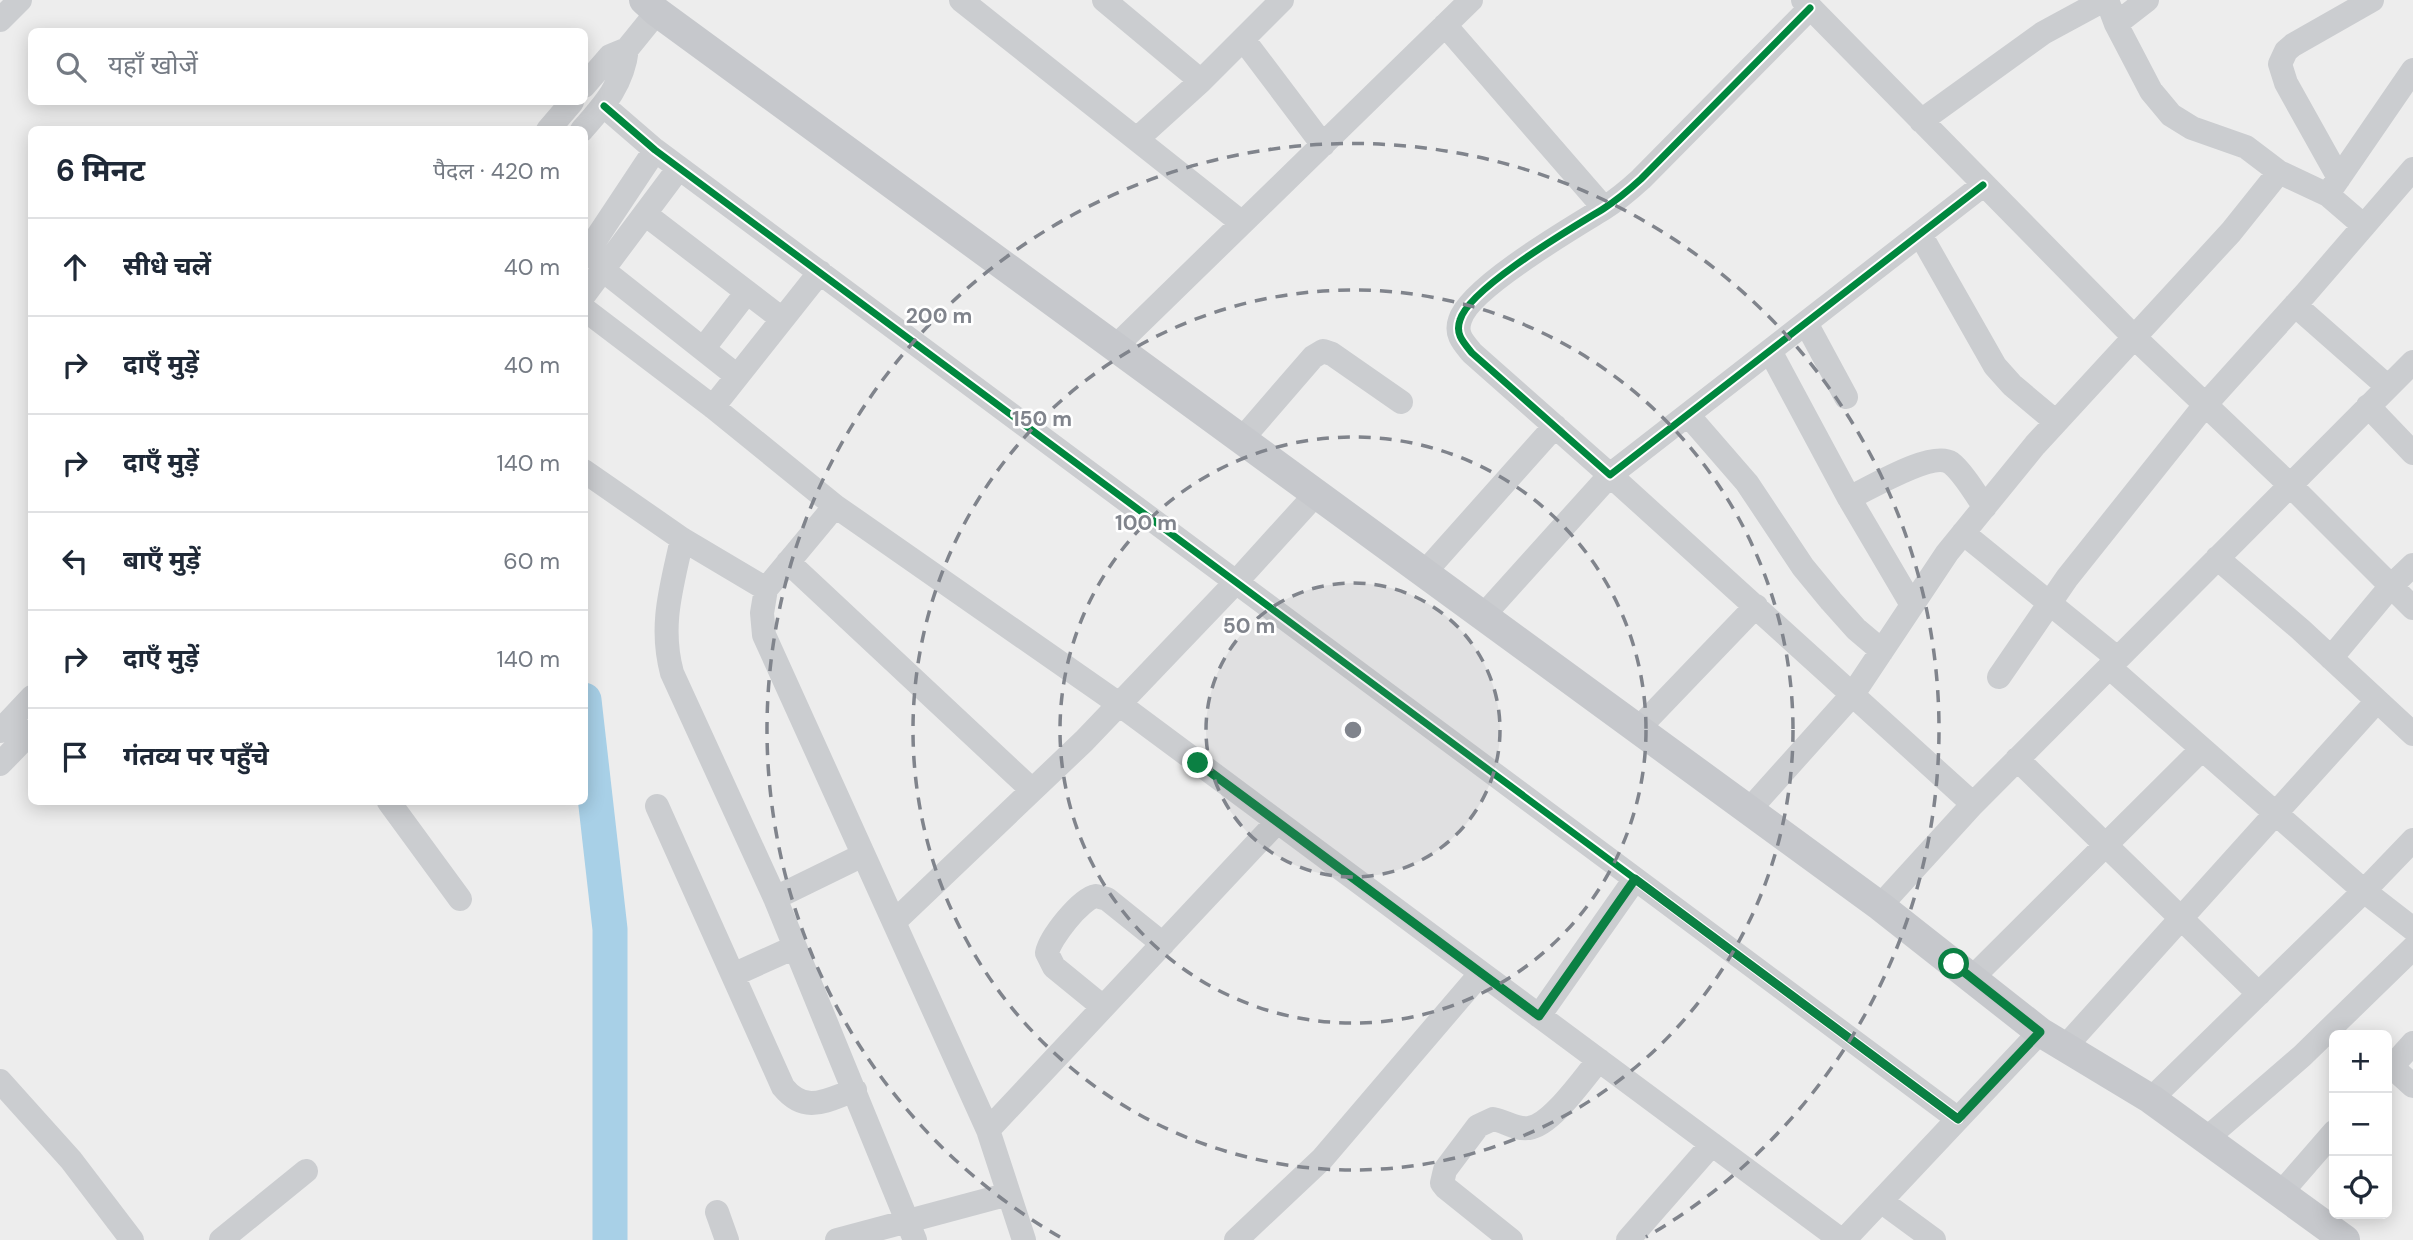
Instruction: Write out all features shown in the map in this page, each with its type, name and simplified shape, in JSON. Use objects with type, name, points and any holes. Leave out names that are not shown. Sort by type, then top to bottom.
[{"type":"main road","points":[[650,6],[1880,906],[2053,1039],[2151,1099],[2345,1240]]},
{"type":"street","points":[[961,0],[1242,223]]},
{"type":"street","points":[[1104,0],[1200,81]]},
{"type":"street","points":[[1137,139],[1282,0]]},
{"type":"street","points":[[1116,346],[1471,0]]},
{"type":"street","points":[[1921,121],[2043,33],[2105,0],[2151,91],[2171,115],[2192,128],[2246,147],[2279,172],[2333,186]]},
{"type":"street","points":[[2116,24],[2147,0]]},
{"type":"street","points":[[2364,226],[2333,186],[2280,64],[2286,51],[2293,45],[2372,0]]},
{"type":"street","points":[[1973,804],[1472,353],[1458,335],[1458,323],[1462,313],[1474,298],[1552,240],[1604,208],[1641,179],[1806,4],[2134,337],[2290,485],[2413,608]]},
{"type":"street","points":[[586,126],[604,106],[625,70],[627,49],[650,6]]},
{"type":"street","points":[[1445,25],[1604,208]]},
{"type":"street","points":[[1243,39],[1323,145]]},
{"type":"street","points":[[588,81],[610,56],[627,49]]},
{"type":"street","points":[[2333,186],[2413,70]]},
{"type":"street","points":[[551,126],[569,105]]},
{"type":"street","points":[[604,106],[679,168],[1958,1119]]},
{"type":"street","points":[[588,282],[594,263],[655,150]]},
{"type":"street","points":[[594,263],[645,214],[679,168]]},
{"type":"street","points":[[1999,677],[2067,578],[2205,405],[2413,169]]},
{"type":"street","points":[[1749,810],[1853,694],[1912,605],[1984,507],[2056,422],[2231,232],[2279,172]]},
{"type":"street","points":[[1482,617],[1610,475],[1983,185]]},
{"type":"street","points":[[645,214],[782,319]]},
{"type":"street","points":[[1920,234],[1995,366],[2012,385],[2056,422]]},
{"type":"street","points":[[594,263],[737,376]]},
{"type":"street","points":[[713,407],[820,272]]},
{"type":"street","points":[[703,349],[747,292]]},
{"type":"street","points":[[2295,305],[2388,387]]},
{"type":"street","points":[[588,312],[713,407],[835,506],[1119,704],[1842,1240],[1958,1119],[2053,1039],[2180,918],[2377,701]]},
{"type":"street","points":[[1806,323],[1846,397]]},
{"type":"street","points":[[1242,439],[1313,357],[1323,351],[1332,354],[1401,402]]},
{"type":"street","points":[[1770,351],[1849,498],[1912,605]]},
{"type":"street","points":[[1880,906],[2017,759],[2413,362]]},
{"type":"street","points":[[2368,406],[2413,453]]},
{"type":"street","points":[[1688,415],[1747,483],[1803,567],[1856,629],[1882,651]]},
{"type":"street","points":[[1424,573],[1555,426]]},
{"type":"street","points":[[1849,498],[1920,464],[1937,459],[1945,460],[1955,467],[1984,507]]},
{"type":"street","points":[[588,474],[682,539],[766,589]]},
{"type":"street","points":[[894,922],[1119,704],[1317,494]]},
{"type":"street","points":[[835,506],[766,589],[762,613],[764,635],[988,1130],[1024,1240]]},
{"type":"street","points":[[1963,533],[2049,604],[2274,812],[2364,891],[2413,929]]},
{"type":"street","points":[[682,539],[666,617],[667,655],[672,673],[775,898],[911,1230]]},
{"type":"street","points":[[2217,558],[2413,734]]},
{"type":"street","points":[[788,562],[1032,790]]},
{"type":"street","points":[[2331,659],[2391,586],[2413,565]]},
{"type":"street","points":[[1638,729],[1756,606]]},
{"type":"street","points":[[0,731],[28,701]]},
{"type":"street","points":[[0,764],[28,735]]},
{"type":"street","points":[[1972,978],[2202,748]]},
{"type":"street","points":[[2017,759],[2259,994]]},
{"type":"street","points":[[391,805],[460,898]]},
{"type":"street","points":[[657,806],[783,1087],[790,1096],[810,1105],[855,1090]]},
{"type":"street","points":[[988,1130],[1277,822]]},
{"type":"street","points":[[2151,1099],[2413,840]]},
{"type":"street","points":[[775,898],[863,855]]},
{"type":"street","points":[[1539,1016],[1635,879]]},
{"type":"street","points":[[1104,1007],[1054,967],[1047,953],[1051,939],[1085,901],[1096,896],[1107,899],[1163,944]]},
{"type":"street","points":[[733,975],[795,947]]},
{"type":"street","points":[[2206,1139],[2302,1056],[2413,948]]},
{"type":"street","points":[[1237,1240],[1321,1159],[1481,972]]},
{"type":"street","points":[[2392,1066],[2413,1042]]},
{"type":"street","points":[[1511,1240],[1446,1188],[1442,1183],[1445,1171],[1478,1126],[1486,1121],[1493,1119],[1513,1127],[1530,1128],[1550,1117],[1599,1060]]},
{"type":"street","points":[[2392,1072],[2413,1086]]},
{"type":"street","points":[[0,1082],[71,1160],[132,1240]]},
{"type":"street","points":[[2281,1193],[2329,1138]]},
{"type":"street","points":[[1628,1240],[1712,1144]]},
{"type":"street","points":[[221,1240],[306,1171]]},
{"type":"street","points":[[837,1240],[911,1230],[1009,1194]]},
{"type":"street","points":[[1881,1201],[1934,1240]]},
{"type":"street","points":[[717,1212],[727,1240]]},
{"type":"waterway","points":[[588,735],[610,929],[610,1240]]},
{"type":"cycle path","points":[[1810,8],[1632,187],[1608,206],[1523,260],[1467,307],[1458,330],[1472,353],[1610,475],[1983,185]]},
{"type":"cycle path","points":[[604,106],[655,150],[1958,1119]]},
{"type":"route","points":[[1198,763],[1539,1016],[1635,879],[1958,1119],[2040,1032],[1954,964]]}]
